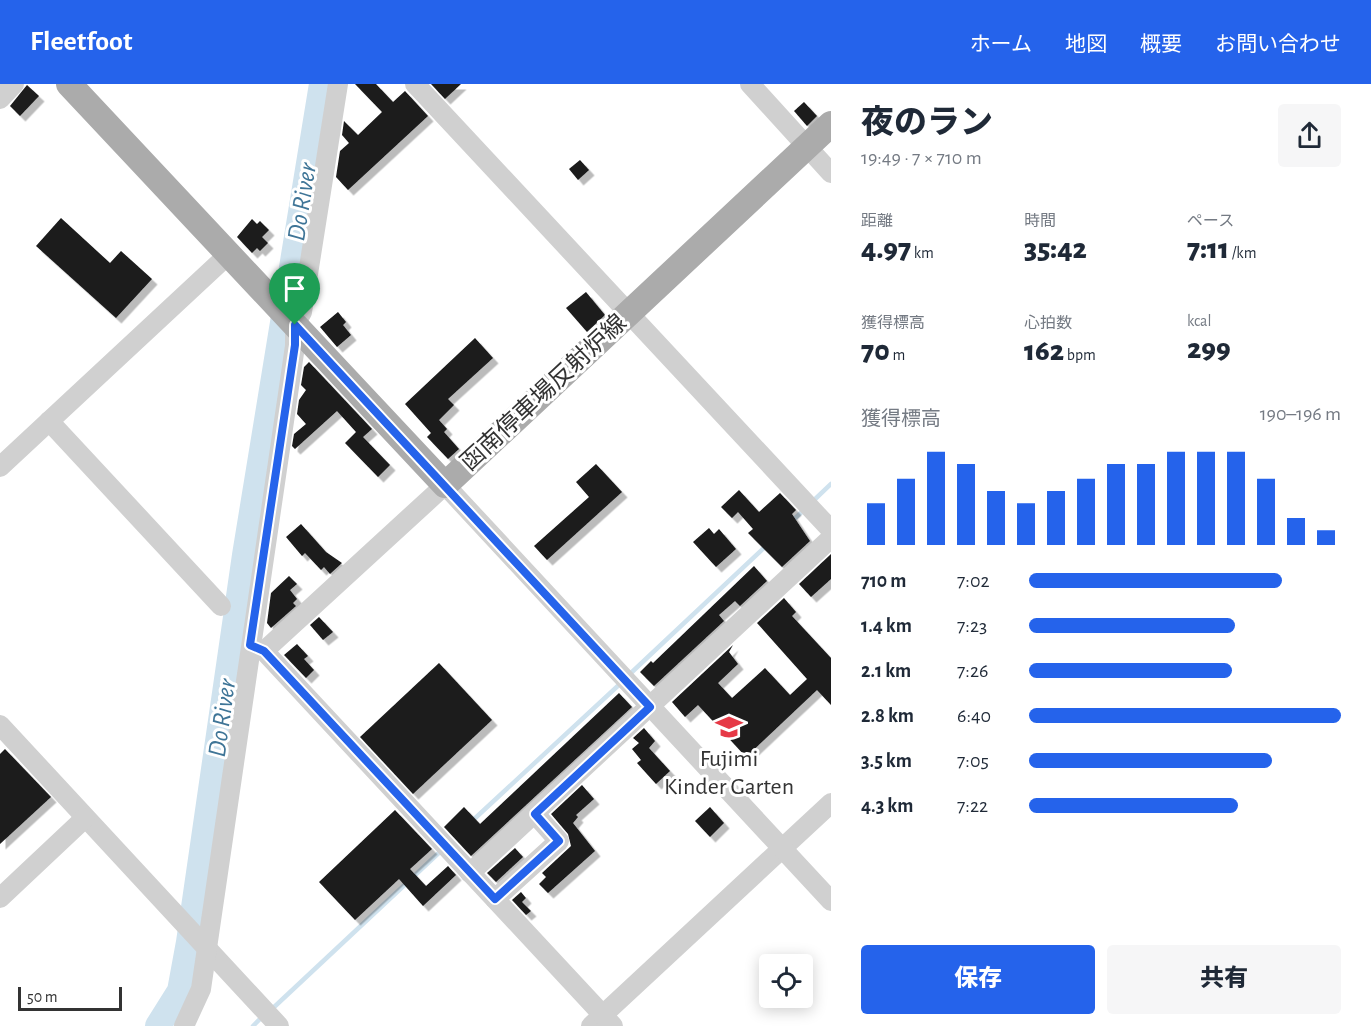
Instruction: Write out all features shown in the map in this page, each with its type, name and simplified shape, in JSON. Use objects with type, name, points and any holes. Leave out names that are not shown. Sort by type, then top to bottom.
[{"type":"main road","name":"函南停車場反射炉線","points":[[69,84],[230,253],[444,485],[831,124]]},
{"type":"street","points":[[0,99],[14,84]]},
{"type":"street","points":[[184,1026],[201,989],[206,946],[257,648],[295,345],[295,325],[302,312],[338,84]]},
{"type":"street","points":[[415,84],[831,530]]},
{"type":"street","points":[[750,84],[831,173]]},
{"type":"street","points":[[0,467],[230,253]]},
{"type":"street","points":[[49,421],[222,606]]},
{"type":"street","points":[[257,648],[444,485],[831,901]]},
{"type":"street","points":[[470,873],[831,538]]},
{"type":"street","points":[[257,648],[495,899],[602,1022],[831,803]]},
{"type":"street","points":[[0,725],[279,1026]]},
{"type":"street","points":[[495,899],[559,841],[535,814]]},
{"type":"street","points":[[0,898],[85,818]]},
{"type":"building","points":[[355,84],[376,84],[393,102],[405,91],[428,116],[348,190],[336,177],[340,151],[349,143],[342,135],[344,121],[358,135],[382,112]]},
{"type":"building","points":[[431,84],[461,84],[445,99]]},
{"type":"building","points":[[27,85],[39,96],[20,116],[10,106]]},
{"type":"building","points":[[804,102],[817,116],[807,126],[794,111]]},
{"type":"building","points":[[580,160],[589,170],[578,180],[569,169]]},
{"type":"building","points":[[61,218],[110,263],[121,251],[152,279],[116,318],[36,246]]},
{"type":"building","points":[[252,219],[257,224],[260,221],[269,230],[262,237],[268,243],[260,251],[257,248],[252,253],[237,237]]},
{"type":"building","points":[[586,292],[605,315],[587,332],[566,308]]},
{"type":"building","points":[[338,312],[346,322],[343,325],[351,335],[337,347],[320,327]]},
{"type":"building","points":[[475,338],[493,358],[448,399],[454,405],[439,420],[447,429],[444,432],[459,449],[448,459],[427,437],[431,433],[405,404]]},
{"type":"building","points":[[309,362],[372,429],[363,437],[390,465],[378,477],[345,443],[356,432],[337,411],[295,449],[292,446],[294,434],[306,424],[297,414],[299,400],[306,390],[301,385],[304,367]]},
{"type":"building","points":[[596,464],[622,492],[547,560],[534,546],[589,497],[576,482]]},
{"type":"building","points":[[739,490],[759,512],[780,493],[796,510],[792,514],[810,541],[782,567],[748,533],[753,529],[738,512],[732,518],[721,507]]},
{"type":"building","points":[[301,524],[326,552],[342,563],[330,574],[324,567],[321,570],[305,553],[302,556],[286,537]]},
{"type":"building","points":[[709,528],[714,534],[719,529],[736,549],[716,567],[693,542]]},
{"type":"building","points":[[831,554],[831,579],[811,597],[799,584]]},
{"type":"building","points":[[754,566],[767,581],[740,606],[735,601],[719,615],[724,621],[654,686],[640,672],[651,661],[653,663]]},
{"type":"building","points":[[289,576],[297,584],[290,590],[297,599],[293,603],[296,606],[271,628],[267,623],[271,593]]},
{"type":"building","points":[[784,598],[796,612],[792,616],[831,658],[831,705],[817,690],[746,757],[698,705],[685,717],[672,702],[733,645],[729,652],[738,664],[718,683],[732,698],[765,668],[790,695],[807,679],[757,623]]},
{"type":"building","points":[[319,617],[333,632],[323,640],[310,625]]},
{"type":"building","points":[[297,644],[308,656],[304,659],[314,670],[306,678],[284,655]]},
{"type":"building","points":[[439,663],[492,720],[413,794],[360,737]]},
{"type":"building","points":[[619,693],[632,707],[471,856],[444,827],[464,807],[480,824]]},
{"type":"building","points":[[644,728],[655,741],[649,748],[670,771],[656,784],[637,763],[641,760],[632,749],[639,743],[633,738]]},
{"type":"building","points":[[5,749],[51,797],[0,844],[0,754]]},
{"type":"building","points":[[582,785],[594,799],[576,815],[578,817],[573,823],[595,851],[548,893],[539,884],[546,877],[542,873],[571,846],[568,834],[551,814]]},
{"type":"building","points":[[710,807],[724,823],[710,837],[695,821]]},
{"type":"building","points":[[395,810],[432,849],[410,869],[426,886],[448,866],[456,875],[423,906],[399,879],[355,920],[319,882]]},
{"type":"building","points":[[515,848],[523,857],[496,882],[487,873]]},
{"type":"building","points":[[521,892],[526,898],[522,902],[531,911],[526,915],[512,900]]},
{"type":"waterway","name":"Do River","points":[[158,1026],[180,991],[189,942],[245,555],[322,84]]},
{"type":"waterway","points":[[811,503],[831,484]]},
{"type":"waterway","points":[[792,521],[805,509]]},
{"type":"waterway","points":[[632,672],[766,546]]},
{"type":"waterway","points":[[471,822],[621,683]]},
{"type":"waterway","points":[[272,1009],[443,849]]},
{"type":"waterway","points":[[253,1026],[263,1016]]},
{"type":"place","name":"Fujimi Kinder Garten","points":[[729,727]]},
{"type":"route","points":[[295,325],[650,707],[535,814],[559,841],[495,899],[264,651],[250,645],[295,345],[295,325]]}]
